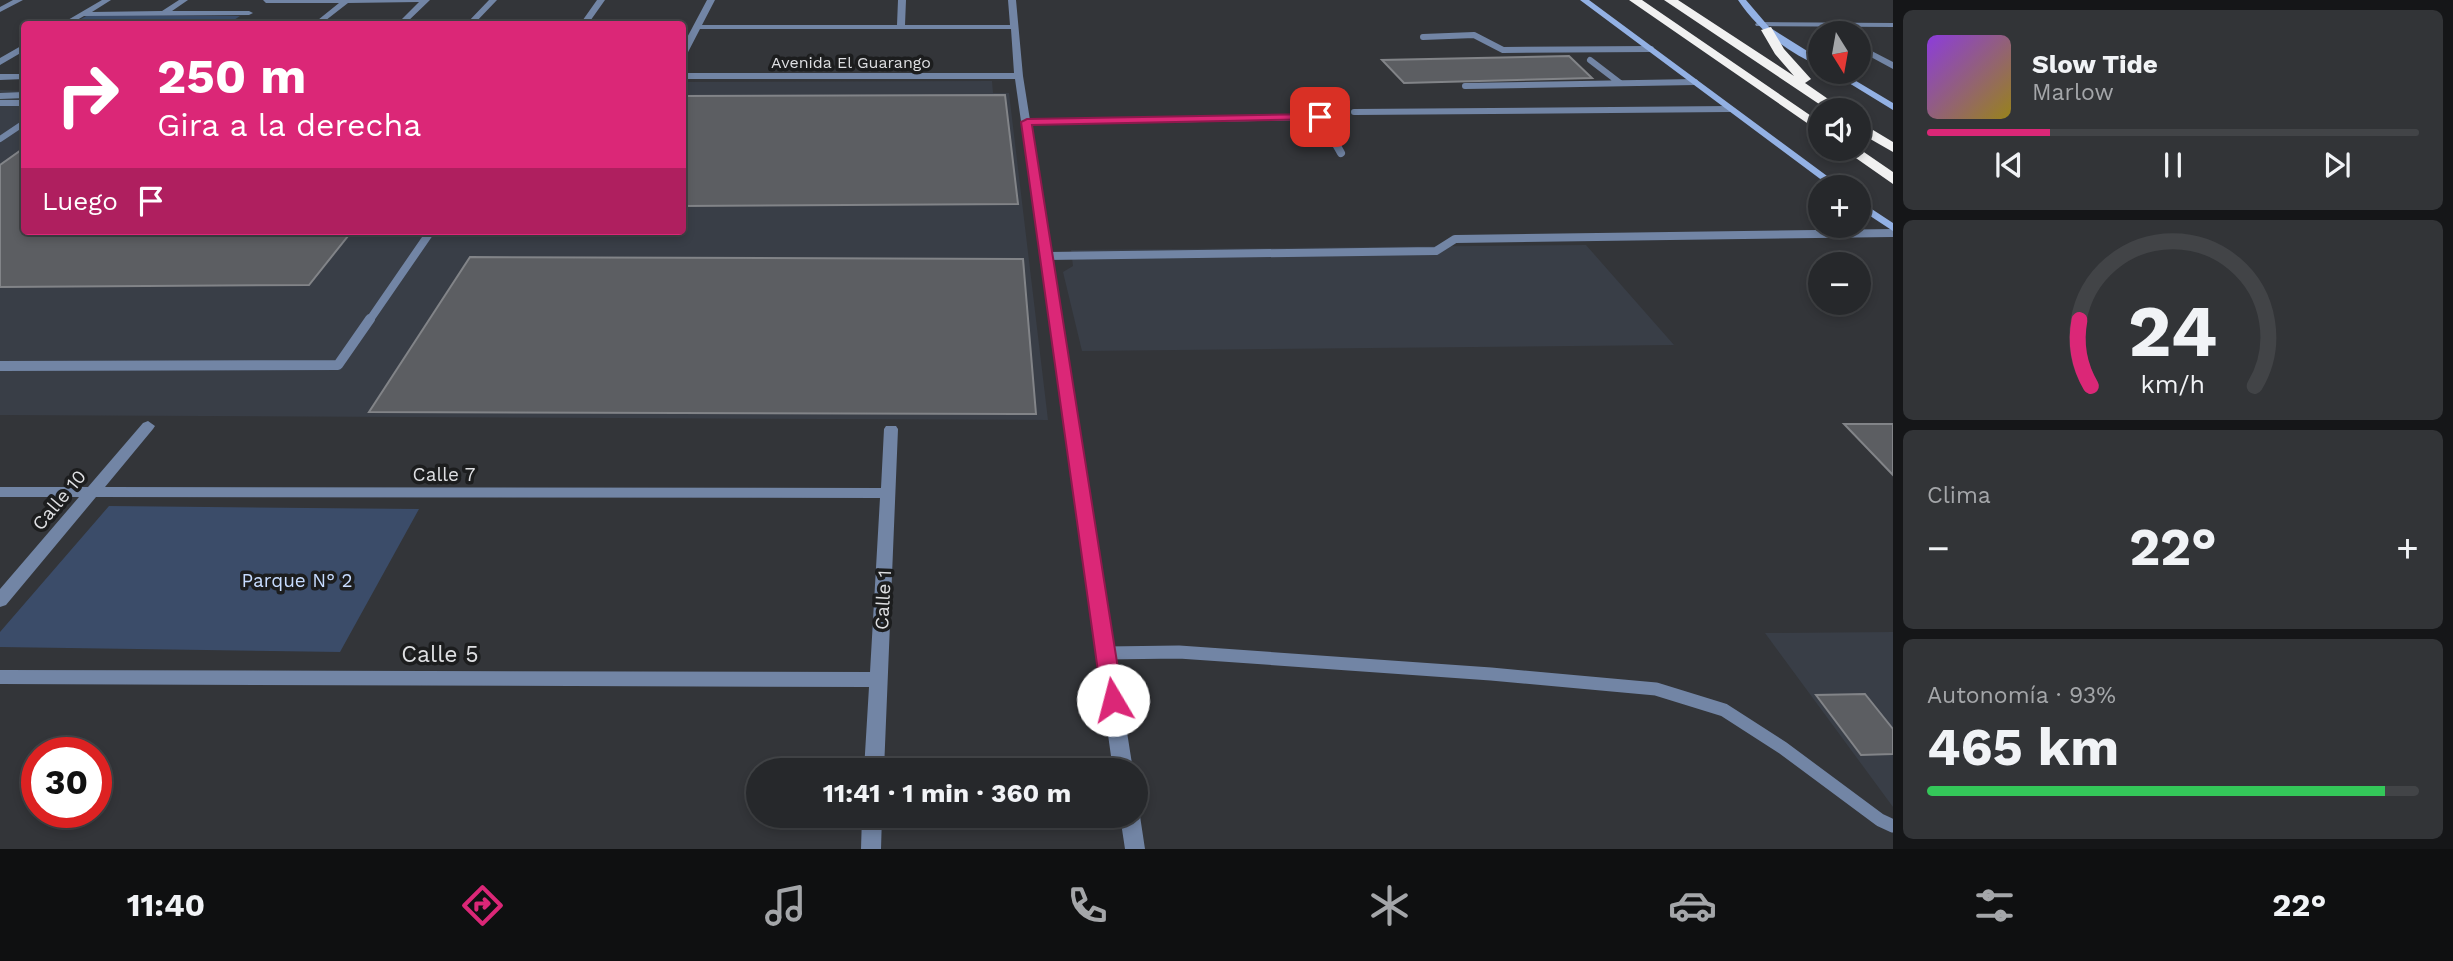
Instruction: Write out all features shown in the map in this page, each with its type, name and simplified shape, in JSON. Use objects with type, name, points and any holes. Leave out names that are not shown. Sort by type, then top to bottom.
[{"type":"highway","points":[[1635,0],[1808,120]]},
{"type":"highway","points":[[1670,0],[1818,98]]},
{"type":"highway","points":[[1763,27],[1779,51],[1820,98]]},
{"type":"highway","points":[[1871,134],[1893,148]]},
{"type":"highway","points":[[1867,161],[1893,179]]},
{"type":"main road","points":[[1584,0],[1821,175]]},
{"type":"main road","points":[[1742,0],[1763,27],[1808,55]]},
{"type":"main road","points":[[1855,84],[1893,107]]},
{"type":"main road","points":[[1871,213],[1893,231]]},
{"type":"street","points":[[0,10],[19,0]]},
{"type":"street","points":[[70,21],[107,0]]},
{"type":"street","points":[[163,13],[184,0]]},
{"type":"street","points":[[237,21],[267,0],[426,0]]},
{"type":"street","points":[[404,21],[426,0]]},
{"type":"street","points":[[473,21],[493,0]]},
{"type":"street","points":[[586,21],[601,0]]},
{"type":"street","points":[[686,48],[711,0]]},
{"type":"street","points":[[901,27],[902,0]]},
{"type":"street","points":[[1012,0],[1019,76],[1121,758]]},
{"type":"street","points":[[321,21],[347,1]]},
{"type":"street","points":[[84,13],[249,13]]},
{"type":"street","points":[[1763,27],[1808,25]]},
{"type":"street","points":[[1871,25],[1893,25]]},
{"type":"street","points":[[697,27],[1016,27]]},
{"type":"street","points":[[0,62],[21,50]]},
{"type":"street","points":[[1871,53],[1893,66]]},
{"type":"street","name":"Avenida El Guarango","points":[[686,76],[1019,76]]},
{"type":"street","points":[[0,77],[21,77]]},
{"type":"street","name":"Calle 10","points":[[0,600],[148,426]]},
{"type":"street","name":"Calle 1","points":[[875,758],[891,429]]},
{"type":"street","name":"Calle 7","points":[[0,492],[888,493]]},
{"type":"street","name":"Calle 5","points":[[0,677],[879,680]]},
{"type":"street","points":[[871,849],[872,828]]},
{"type":"street","points":[[1132,828],[1135,849]]},
{"type":"lane","points":[[1423,37],[1479,36],[1491,48],[1503,50],[1651,49]]},
{"type":"lane","points":[[1590,60],[1620,83]]},
{"type":"lane","points":[[1465,86],[1695,82]]},
{"type":"lane","points":[[0,96],[21,95]]},
{"type":"lane","points":[[0,103],[21,103]]},
{"type":"lane","points":[[1354,112],[1730,109]]},
{"type":"lane","points":[[1027,122],[1320,117],[1341,153]]},
{"type":"lane","points":[[0,139],[21,125]]},
{"type":"lane","points":[[1046,256],[1436,251],[1455,239],[1893,231]]},
{"type":"lane","points":[[0,366],[338,365],[428,235]]},
{"type":"lane","points":[[1106,653],[1178,652],[1656,689],[1724,710],[1783,747],[1880,820],[1893,826]]},
{"type":"shaded area","points":[[992,81],[993,93],[1009,93],[1048,420],[0,415],[0,90],[21,91],[21,235],[686,235],[686,82]]},
{"type":"shaded area","points":[[1586,245],[1674,345],[1082,351],[1063,272],[1073,266],[1071,250]]},
{"type":"shaded area","points":[[1893,632],[1893,807],[1765,633]]},
{"type":"green space","points":[[88,15],[240,16],[232,21],[77,21]]},
{"type":"green space","name":"Parque N° 2","points":[[109,506],[419,509],[340,652],[0,647],[0,632]]},
{"type":"building","points":[[1569,56],[1592,78],[1404,83],[1382,60]]},
{"type":"building","points":[[1005,95],[1018,204],[686,206],[686,96]]},
{"type":"building","points":[[21,150],[21,235],[349,235],[309,285],[0,287],[0,165]]},
{"type":"building","points":[[470,257],[1023,259],[1036,414],[369,412]]},
{"type":"building","points":[[1844,424],[1893,424],[1893,475]]},
{"type":"building","points":[[1865,694],[1893,729],[1893,754],[1861,755],[1816,695]]},
{"type":"route","points":[[1113,700],[1027,122],[1320,117]]}]
